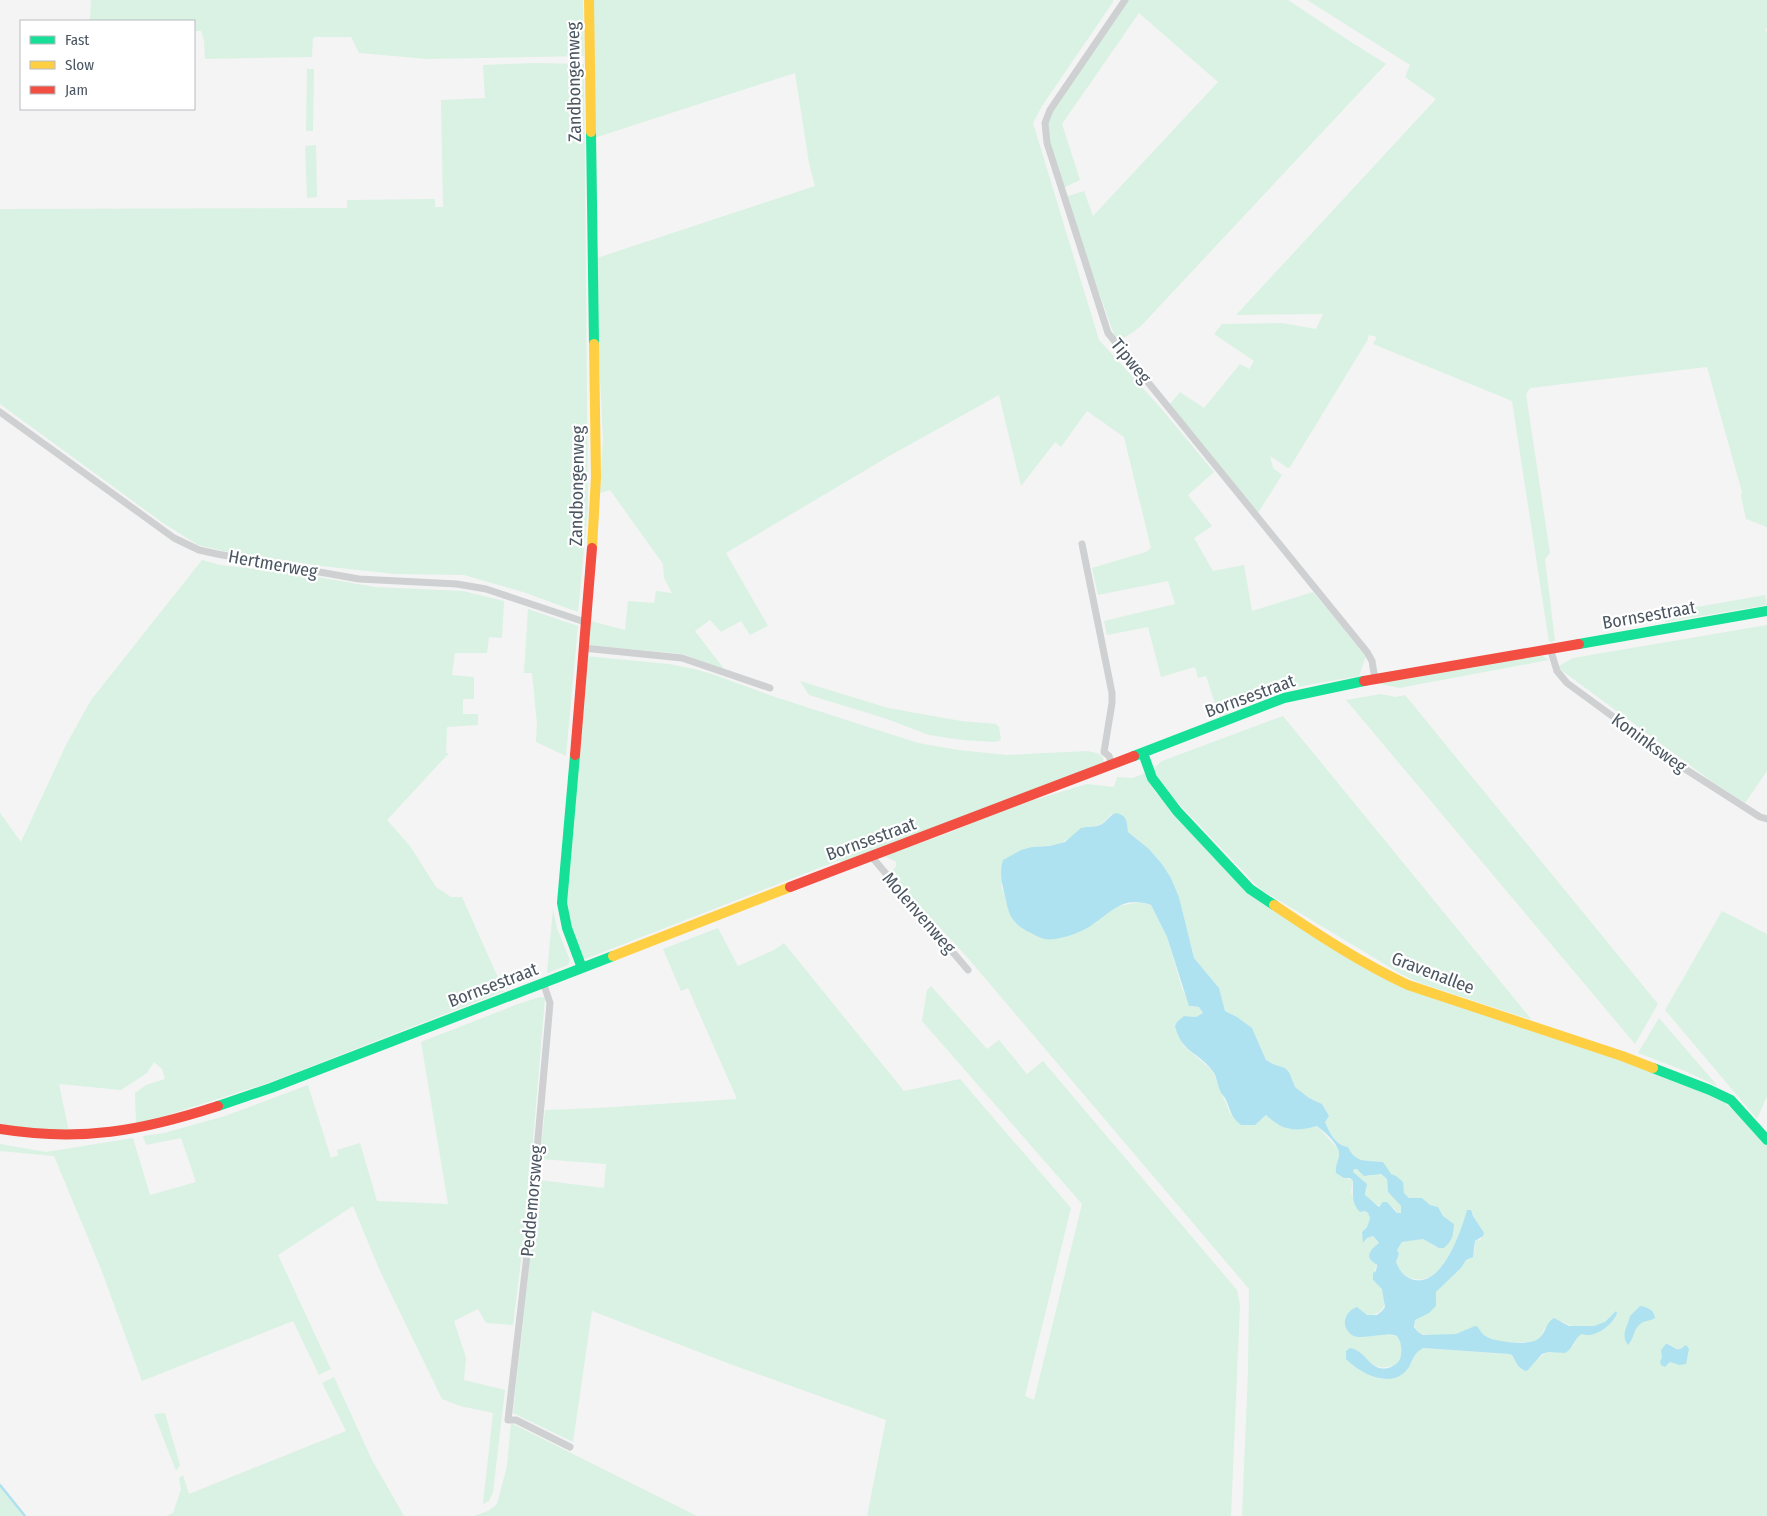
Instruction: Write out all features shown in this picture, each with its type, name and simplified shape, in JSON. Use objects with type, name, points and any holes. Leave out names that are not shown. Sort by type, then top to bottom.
[{"type":"street","name":"Zandbongenweg","points":[[582,968],[567,931],[562,903],[582,648],[592,550],[596,477],[589,0]]},
{"type":"street","name":"Tipweg","points":[[1125,0],[1050,110],[1045,123],[1047,143],[1108,333],[1367,652],[1372,661],[1375,679]]},
{"type":"street","name":"Hertmerweg","points":[[0,412],[174,538],[199,550],[358,579],[457,584],[486,589],[585,622]]},
{"type":"street","points":[[1082,544],[1112,693],[1104,752],[1112,764]]},
{"type":"street","name":"Bornsestraat","points":[[0,1129],[63,1135],[105,1134],[139,1128],[205,1110],[271,1088],[1284,698],[1375,679],[1767,611]]},
{"type":"street","points":[[582,648],[682,658],[770,688]]},
{"type":"street","name":"Koninksweg","points":[[1550,648],[1557,671],[1567,683],[1682,767],[1760,817],[1767,819]]},
{"type":"street","name":"Gravenallee","points":[[1143,753],[1152,778],[1177,811],[1250,889],[1306,927],[1385,974],[1408,985],[1622,1056],[1710,1090],[1731,1100],[1767,1140]]},
{"type":"street","name":"Molenvenweg","points":[[871,856],[968,970]]},
{"type":"street","name":"Peddemorsweg","points":[[544,982],[550,1003],[530,1229],[508,1420],[516,1420],[570,1447]]},
{"type":"green space","points":[[91,0],[583,0],[584,56],[428,59],[359,53],[351,37],[315,37],[313,38],[312,57],[205,59],[204,40],[201,31],[195,31],[195,20],[90,20]]},
{"type":"green space","points":[[592,0],[1113,0],[1042,106],[1033,123],[1099,340],[1159,406],[1214,472],[1188,495],[1212,526],[1194,538],[1213,571],[1244,565],[1252,611],[1313,592],[1366,656],[1359,676],[1302,686],[1240,707],[1220,718],[1206,676],[1198,678],[1195,667],[1161,677],[1148,627],[1107,635],[1104,621],[1175,604],[1168,581],[1098,595],[1092,568],[1146,552],[1151,548],[1124,437],[1087,411],[1061,447],[1055,442],[1021,486],[999,395],[891,455],[726,553],[768,626],[750,635],[741,621],[721,632],[710,620],[695,631],[724,669],[682,654],[586,645],[587,620],[625,630],[628,601],[654,603],[656,591],[672,593],[664,578],[663,564],[610,490],[600,493],[603,440],[594,259],[815,186],[809,163],[795,73],[594,138]]},
{"type":"green space","points":[[1126,0],[1288,0],[1386,64],[1140,327],[1117,343],[1065,197],[1084,191],[1093,216],[1218,82],[1139,13],[1062,124],[1080,180],[1063,188],[1046,133],[1050,111]]},
{"type":"green space","points":[[1307,0],[1767,0],[1767,28],[1765,30],[1767,32],[1767,527],[1746,519],[1741,496],[1742,492],[1707,367],[1530,388],[1526,394],[1550,553],[1545,559],[1555,641],[1549,642],[1512,401],[1373,344],[1377,337],[1369,335],[1290,467],[1288,468],[1270,456],[1273,468],[1282,475],[1258,513],[1169,405],[1180,392],[1204,408],[1240,364],[1249,369],[1254,361],[1214,334],[1222,324],[1282,323],[1316,329],[1323,314],[1236,315],[1436,99],[1405,77],[1410,65]]},
{"type":"green space","points":[[584,64],[588,509],[578,612],[523,592],[464,575],[395,574],[321,566],[223,551],[198,545],[163,523],[0,404],[0,209],[347,208],[347,200],[435,199],[435,207],[443,207],[441,100],[485,98],[483,65]]},
{"type":"green space","points":[[307,69],[314,69],[313,131],[306,131]]},
{"type":"green space","points":[[316,145],[317,197],[307,198],[305,146]]},
{"type":"green space","points":[[202,560],[220,565],[294,573],[375,587],[463,591],[504,601],[502,638],[489,637],[487,653],[455,653],[452,675],[474,677],[474,699],[463,699],[463,714],[478,714],[478,725],[447,727],[446,753],[449,753],[387,820],[410,846],[436,887],[451,897],[462,897],[504,991],[268,1083],[136,1125],[135,1093],[146,1085],[165,1079],[162,1069],[154,1062],[147,1073],[121,1090],[59,1084],[69,1132],[20,1128],[0,1124],[0,813],[21,842],[66,745],[91,700]]},
{"type":"green space","points":[[1765,595],[1767,605],[1665,622],[1663,613]]},
{"type":"green space","points":[[528,609],[578,626],[566,756],[536,742],[537,724],[532,673],[524,673]]},
{"type":"green space","points":[[1767,625],[1767,771],[1745,803],[1714,783],[1557,667],[1573,658]]},
{"type":"green space","points":[[1541,655],[1549,660],[1399,688],[1377,683]]},
{"type":"green space","points":[[585,656],[669,664],[694,669],[918,743],[958,750],[1007,755],[1088,751],[1101,755],[1104,762],[1101,766],[842,865],[840,860],[585,959],[579,953],[571,935],[563,895]]},
{"type":"green space","points":[[800,681],[888,708],[961,721],[996,724],[999,727],[1001,740],[995,742],[962,740],[929,735],[887,719],[809,695]]},
{"type":"green space","points":[[1381,694],[1395,697],[1405,695],[1658,1004],[1635,1044],[1346,700]]},
{"type":"green space","points":[[1283,716],[1532,1020],[1420,983],[1401,974],[1260,889],[1162,786],[1153,769],[1162,761]]},
{"type":"green space","points":[[1145,773],[1155,792],[1249,893],[1400,984],[1661,1072],[1717,1096],[1744,1119],[1767,1146],[1767,1516],[1242,1516],[1248,1371],[1249,1289],[967,957],[889,873],[896,867],[896,862],[884,856],[949,833],[1004,809],[1087,784],[1114,787],[1117,777],[1133,778]],"holes":[[[1111,814],[1128,832],[1149,849],[1171,878],[1179,897],[1194,958],[1219,988],[1225,1011],[1252,1028],[1266,1060],[1285,1068],[1289,1072],[1295,1087],[1309,1098],[1322,1104],[1329,1116],[1325,1122],[1336,1141],[1348,1147],[1358,1159],[1383,1162],[1388,1171],[1401,1183],[1404,1193],[1409,1198],[1421,1198],[1430,1205],[1438,1207],[1443,1216],[1454,1224],[1454,1233],[1439,1248],[1423,1239],[1402,1242],[1397,1250],[1399,1254],[1396,1262],[1403,1273],[1415,1279],[1425,1279],[1434,1274],[1449,1255],[1467,1210],[1472,1213],[1483,1233],[1481,1239],[1475,1241],[1473,1255],[1436,1292],[1435,1302],[1431,1309],[1415,1320],[1416,1330],[1422,1334],[1431,1335],[1454,1334],[1478,1327],[1483,1336],[1499,1342],[1534,1342],[1540,1338],[1545,1328],[1562,1321],[1577,1327],[1594,1327],[1606,1322],[1616,1311],[1604,1329],[1582,1334],[1574,1345],[1561,1353],[1546,1353],[1528,1370],[1518,1366],[1512,1355],[1509,1354],[1422,1348],[1417,1351],[1409,1366],[1388,1379],[1380,1379],[1367,1373],[1356,1349],[1378,1367],[1390,1367],[1397,1364],[1402,1350],[1397,1336],[1381,1334],[1359,1337],[1361,1312],[1367,1315],[1377,1313],[1384,1306],[1385,1301],[1382,1289],[1373,1280],[1379,1244],[1373,1236],[1367,1238],[1364,1243],[1362,1232],[1367,1227],[1370,1218],[1368,1213],[1365,1211],[1360,1212],[1351,1192],[1353,1181],[1347,1178],[1338,1149],[1317,1126],[1290,1129],[1279,1125],[1266,1115],[1261,1120],[1241,1125],[1230,1113],[1212,1070],[1183,1045],[1184,1016],[1196,1017],[1203,1013],[1199,1007],[1191,1007],[1182,988],[1167,937],[1151,905],[1141,902],[1117,906],[1093,924],[1045,939],[1024,930],[1014,922],[1001,885],[1032,847],[1060,843],[1084,827],[1103,823]],[[1669,1344],[1676,1349],[1680,1349],[1683,1346],[1679,1365],[1670,1362],[1665,1367],[1660,1361]]]},
{"type":"green space","points":[[553,909],[557,928],[570,960],[568,965],[547,973]]},
{"type":"green space","points":[[1722,911],[1767,934],[1767,1096],[1757,1119],[1665,1010]]},
{"type":"green space","points":[[718,928],[738,966],[774,950],[784,943],[904,1091],[960,1079],[1071,1208],[1025,1396],[1034,1400],[1082,1204],[922,1021],[927,990],[931,986],[987,1049],[999,1040],[1027,1074],[1043,1061],[1237,1290],[1240,1305],[1231,1516],[867,1516],[886,1420],[738,1367],[592,1311],[573,1442],[513,1413],[539,1180],[604,1188],[606,1164],[540,1159],[545,1110],[737,1099],[688,988],[681,991],[663,949]]},
{"type":"green space","points":[[540,997],[545,998],[527,1212],[513,1325],[486,1323],[478,1309],[454,1321],[466,1358],[464,1380],[505,1390],[493,1492],[489,1501],[483,1504],[493,1413],[460,1406],[442,1399],[380,1271],[353,1206],[278,1255],[331,1369],[319,1375],[293,1321],[142,1381],[101,1269],[54,1156],[0,1151],[0,1144],[46,1152],[133,1138],[150,1195],[196,1182],[181,1138],[146,1145],[143,1136],[164,1133],[225,1116],[308,1085],[331,1158],[338,1155],[337,1150],[360,1143],[377,1201],[448,1204],[421,1042]]},
{"type":"green space","points":[[1659,1018],[1717,1086],[1685,1071],[1638,1053]]},
{"type":"green space","points":[[1354,1169],[1369,1176],[1378,1174],[1387,1179],[1388,1192],[1401,1206],[1401,1213],[1397,1213],[1394,1208],[1378,1205],[1368,1198],[1365,1195],[1367,1189],[1353,1172]]},
{"type":"green space","points":[[334,1377],[372,1460],[404,1516],[166,1516],[173,1513],[181,1489],[179,1478],[183,1475],[189,1494],[346,1431],[322,1383]]},
{"type":"green space","points":[[165,1413],[180,1465],[176,1471],[154,1414]]},
{"type":"green space","points":[[511,1423],[697,1516],[474,1516],[488,1511],[497,1504],[507,1466]]},
{"type":"green space","points":[[0,1485],[25,1516],[0,1516]]},
{"type":"water","points":[[1116,813],[1124,817],[1127,822],[1128,832],[1149,849],[1171,878],[1179,897],[1194,958],[1219,988],[1225,1011],[1252,1028],[1266,1060],[1285,1068],[1289,1072],[1295,1087],[1309,1098],[1322,1104],[1329,1116],[1325,1122],[1336,1141],[1348,1147],[1358,1159],[1383,1162],[1391,1174],[1403,1182],[1404,1193],[1409,1198],[1422,1198],[1430,1205],[1438,1207],[1443,1216],[1454,1224],[1452,1237],[1444,1248],[1439,1248],[1423,1239],[1402,1242],[1397,1250],[1399,1254],[1396,1262],[1403,1274],[1415,1280],[1425,1279],[1434,1274],[1449,1255],[1467,1210],[1471,1210],[1484,1233],[1483,1236],[1475,1241],[1473,1257],[1466,1260],[1461,1268],[1436,1292],[1436,1306],[1429,1313],[1415,1320],[1414,1327],[1418,1332],[1423,1335],[1456,1334],[1475,1326],[1489,1338],[1512,1342],[1527,1342],[1541,1337],[1554,1318],[1569,1326],[1594,1326],[1605,1322],[1616,1311],[1617,1313],[1612,1322],[1603,1330],[1592,1335],[1582,1334],[1565,1353],[1549,1352],[1542,1354],[1525,1371],[1518,1366],[1512,1355],[1509,1354],[1423,1348],[1416,1354],[1409,1367],[1402,1374],[1395,1378],[1386,1379],[1377,1378],[1360,1370],[1346,1359],[1346,1351],[1350,1348],[1361,1353],[1373,1365],[1384,1369],[1398,1362],[1401,1357],[1401,1350],[1397,1336],[1358,1337],[1352,1335],[1347,1330],[1345,1324],[1347,1315],[1357,1307],[1367,1315],[1377,1315],[1385,1307],[1382,1289],[1373,1280],[1373,1273],[1376,1271],[1377,1265],[1369,1258],[1371,1250],[1379,1243],[1373,1236],[1367,1238],[1363,1243],[1362,1232],[1367,1227],[1370,1218],[1368,1213],[1365,1211],[1360,1212],[1355,1205],[1353,1181],[1336,1173],[1339,1152],[1335,1144],[1317,1126],[1290,1129],[1278,1124],[1266,1115],[1255,1125],[1241,1125],[1235,1119],[1220,1091],[1213,1072],[1186,1047],[1178,1035],[1175,1026],[1177,1022],[1184,1016],[1196,1017],[1203,1013],[1199,1007],[1189,1006],[1167,937],[1151,905],[1141,902],[1124,904],[1082,931],[1051,939],[1041,938],[1022,928],[1010,914],[1001,877],[1003,860],[1021,850],[1065,842],[1081,828],[1099,825]],"holes":[[[1354,1169],[1357,1169],[1364,1176],[1381,1174],[1387,1179],[1388,1192],[1401,1206],[1401,1213],[1397,1213],[1387,1202],[1383,1202],[1379,1207],[1365,1195],[1367,1184],[1353,1172]]]},
{"type":"water","points":[[1640,1306],[1650,1309],[1655,1318],[1640,1324],[1628,1345],[1625,1338],[1625,1330],[1630,1316]]},
{"type":"water","points":[[1666,1344],[1678,1349],[1686,1345],[1689,1349],[1686,1364],[1679,1365],[1670,1362],[1665,1367],[1661,1365],[1661,1350]]},
{"type":"waterway","points":[[0,1485],[25,1516]]},
{"type":"traffic: fast","points":[[591,132],[594,344]]},
{"type":"traffic: fast","points":[[1579,644],[1767,611]]},
{"type":"traffic: fast","points":[[1134,756],[1284,698],[1364,681]]},
{"type":"traffic: fast","points":[[1143,753],[1152,778],[1177,811],[1250,889],[1274,905]]},
{"type":"traffic: fast","points":[[575,755],[562,903],[567,928],[582,968]]},
{"type":"traffic: fast","points":[[218,1106],[271,1088],[613,956]]},
{"type":"traffic: fast","points":[[1653,1068],[1731,1100],[1767,1140]]},
{"type":"traffic: slow","points":[[589,0],[591,132]]},
{"type":"traffic: slow","points":[[592,548],[596,477],[594,344]]},
{"type":"traffic: slow","points":[[613,956],[790,887]]},
{"type":"traffic: slow","points":[[1274,905],[1356,958],[1408,985],[1653,1068]]},
{"type":"traffic: jam","points":[[575,755],[592,548]]},
{"type":"traffic: jam","points":[[1364,681],[1579,644]]},
{"type":"traffic: jam","points":[[790,887],[1134,756]]},
{"type":"traffic: jam","points":[[0,1129],[57,1134],[110,1132],[163,1122],[218,1106]]}]
